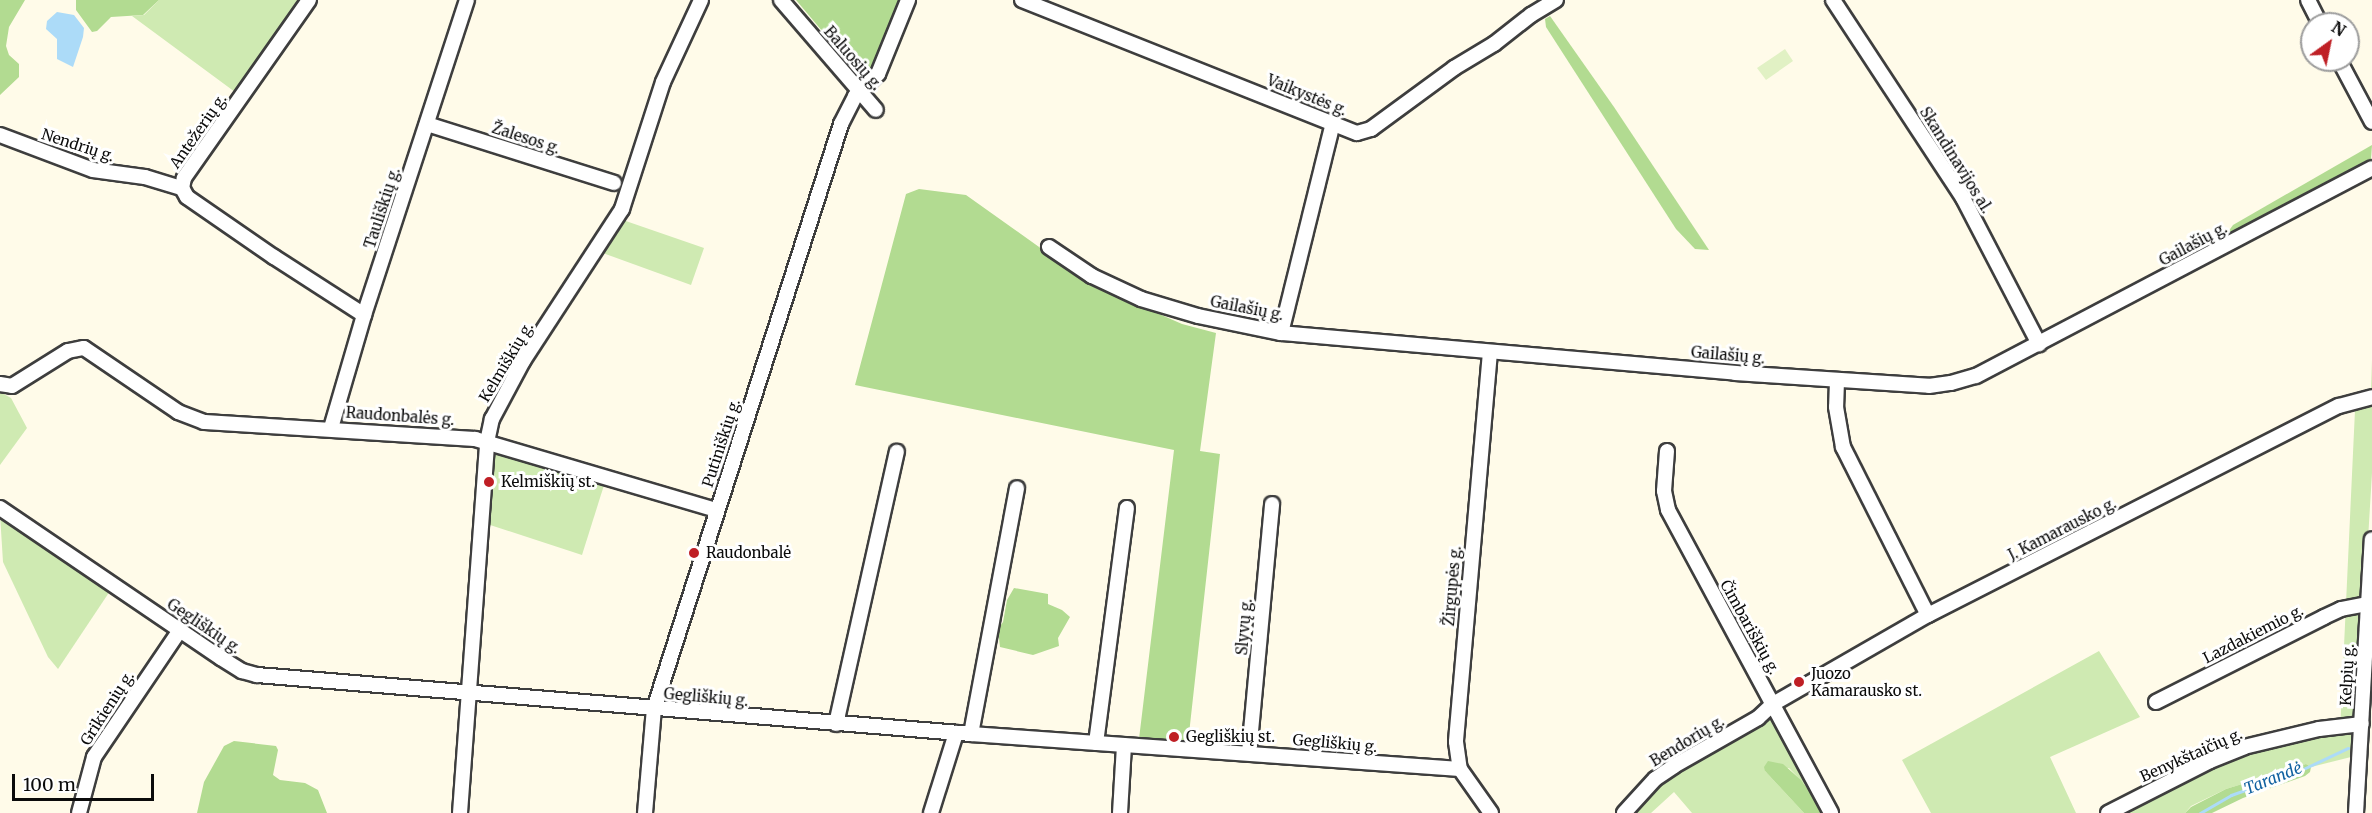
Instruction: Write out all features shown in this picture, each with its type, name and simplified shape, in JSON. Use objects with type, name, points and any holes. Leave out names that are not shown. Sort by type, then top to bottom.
[{"type":"street","name":"Antežerių g.","points":[[309,0],[184,178],[182,188],[187,197],[274,258],[364,315]]},
{"type":"street","name":"Tauliškių g.","points":[[331,428],[364,315],[467,0]]},
{"type":"street","name":"Kelmiškių g.","points":[[460,813],[487,442],[492,419],[502,397],[622,209],[663,82],[701,0]]},
{"type":"street","name":"Baluosių g.","points":[[781,0],[876,110]]},
{"type":"street","name":"Putiniškių g.","points":[[645,813],[654,709],[716,510],[841,124],[851,102],[881,68],[908,0]]},
{"type":"street","name":"Vaikystės g.","points":[[1022,0],[1357,133],[1371,129],[1454,68],[1494,44],[1556,0]]},
{"type":"street","name":"Skandinavijos al.","points":[[1833,0],[1963,198],[2040,344]]},
{"type":"street","points":[[2345,72],[2372,122]]},
{"type":"street","points":[[1281,333],[1334,123]]},
{"type":"street","name":"Žalesos g.","points":[[427,124],[614,183]]},
{"type":"street","name":"Nendrių g.","points":[[0,135],[93,170],[145,177],[182,188]]},
{"type":"street","name":"Gailašių g.","points":[[1049,247],[1092,276],[1141,300],[1281,333],[1837,381],[1929,386],[1976,376],[2372,168]]},
{"type":"street","name":"Raudonbalės g.","points":[[0,384],[12,386],[68,351],[84,348],[92,351],[189,417],[204,422],[468,438],[716,510]]},
{"type":"street","name":"Žirgupės g.","points":[[1490,352],[1456,742],[1460,769],[1491,813]]},
{"type":"street","points":[[1837,381],[1836,407],[1843,447],[1928,615]]},
{"type":"street","name":"J. Kamarausko g.","points":[[1773,704],[1928,615],[2339,406],[2372,397]]},
{"type":"street","name":"Čimbariškių g.","points":[[1667,451],[1664,491],[1668,510],[1831,813]]},
{"type":"street","points":[[837,724],[897,452]]},
{"type":"street","points":[[971,734],[1017,488]]},
{"type":"street","name":"Slyvų g.","points":[[1249,753],[1272,504]]},
{"type":"street","name":"Gegliškių g.","points":[[0,508],[232,666],[257,675],[837,724],[1460,769]]},
{"type":"street","points":[[1096,743],[1127,508]]},
{"type":"street","name":"Kelpių g.","points":[[2356,813],[2372,539]]},
{"type":"street","name":"Lazdakiemio g.","points":[[2156,702],[2341,609],[2367,604]]},
{"type":"street","name":"Grikienių g.","points":[[79,813],[94,757],[180,630]]},
{"type":"street","name":"Bendorių g.","points":[[1624,813],[1655,779],[1758,718],[1773,704]]},
{"type":"street","name":"Benykštaičių g.","points":[[2108,813],[2164,783],[2236,750],[2287,735],[2362,724]]},
{"type":"street","points":[[931,813],[956,733]]},
{"type":"street","points":[[1120,813],[1124,745]]},
{"type":"green space","points":[[0,0],[25,0],[9,27],[6,46],[9,55],[19,64],[19,77],[0,95]]},
{"type":"green space","points":[[76,0],[159,0],[143,15],[111,17],[97,31],[92,32],[76,10]]},
{"type":"green space","points":[[159,0],[299,0],[235,92],[132,16],[144,15]]},
{"type":"green space","points":[[796,0],[902,0],[876,69],[868,76],[855,70]]},
{"type":"green space","points":[[1550,16],[1709,250],[1695,249],[1676,229],[1546,27],[1545,19]]},
{"type":"green space","points":[[1785,49],[1793,61],[1766,80],[1757,68]]},
{"type":"green space","points":[[2372,145],[2371,159],[2232,237],[2228,232],[2233,225]]},
{"type":"green space","points":[[919,189],[966,195],[1091,284],[1182,324],[1216,333],[1200,451],[1220,454],[1188,743],[1139,739],[1174,450],[855,385],[906,194]]},
{"type":"green space","points":[[620,219],[704,248],[691,285],[600,252]]},
{"type":"green space","points":[[2372,360],[2372,473],[2355,756],[2311,767],[2306,764],[2226,789],[2191,806],[2185,813],[2118,813],[2245,751],[2313,735],[2340,732],[2355,410],[2364,394],[2371,391]]},
{"type":"green space","points":[[0,392],[11,398],[27,428],[0,465]]},
{"type":"green space","points":[[493,451],[605,482],[582,555],[484,523]]},
{"type":"green space","points":[[0,514],[110,591],[58,669],[48,657],[3,562]]},
{"type":"green space","points":[[1014,588],[1048,594],[1048,604],[1062,610],[1070,617],[1058,638],[1059,646],[1033,655],[1000,647],[998,629],[1003,622],[1007,600]]},
{"type":"green space","points":[[2099,651],[2140,717],[2050,757],[2076,813],[1931,813],[1902,760]]},
{"type":"green space","points":[[1775,715],[1826,813],[1820,813],[1820,805],[1812,792],[1789,768],[1765,771],[1804,813],[1692,813],[1674,792],[1651,813],[1630,813],[1671,774]]},
{"type":"green space","points":[[234,741],[276,746],[278,750],[273,775],[280,780],[305,783],[318,790],[327,813],[197,813],[204,782],[224,746]]},
{"type":"green space","points":[[1768,761],[1783,764],[1801,780],[1820,805],[1820,813],[1804,813],[1765,771],[1764,767]]},
{"type":"green space","points":[[2306,764],[2311,767],[2310,772],[2305,776],[2243,798],[2212,813],[2185,813],[2191,807],[2226,789]]},
{"type":"water","points":[[57,12],[74,15],[84,28],[73,67],[57,59],[57,39],[46,29],[47,21]]},
{"type":"waterway","name":"Tarandė","points":[[2200,813],[2231,795],[2301,770],[2348,748]]},
{"type":"place","name":"Kelmiškių st.","points":[[489,482]]},
{"type":"place","name":"Raudonbalė","points":[[694,553]]},
{"type":"place","name":"Juozo Kamarausko st.","points":[[1799,682]]},
{"type":"place","name":"Gegliškių st.","points":[[1174,737]]}]
